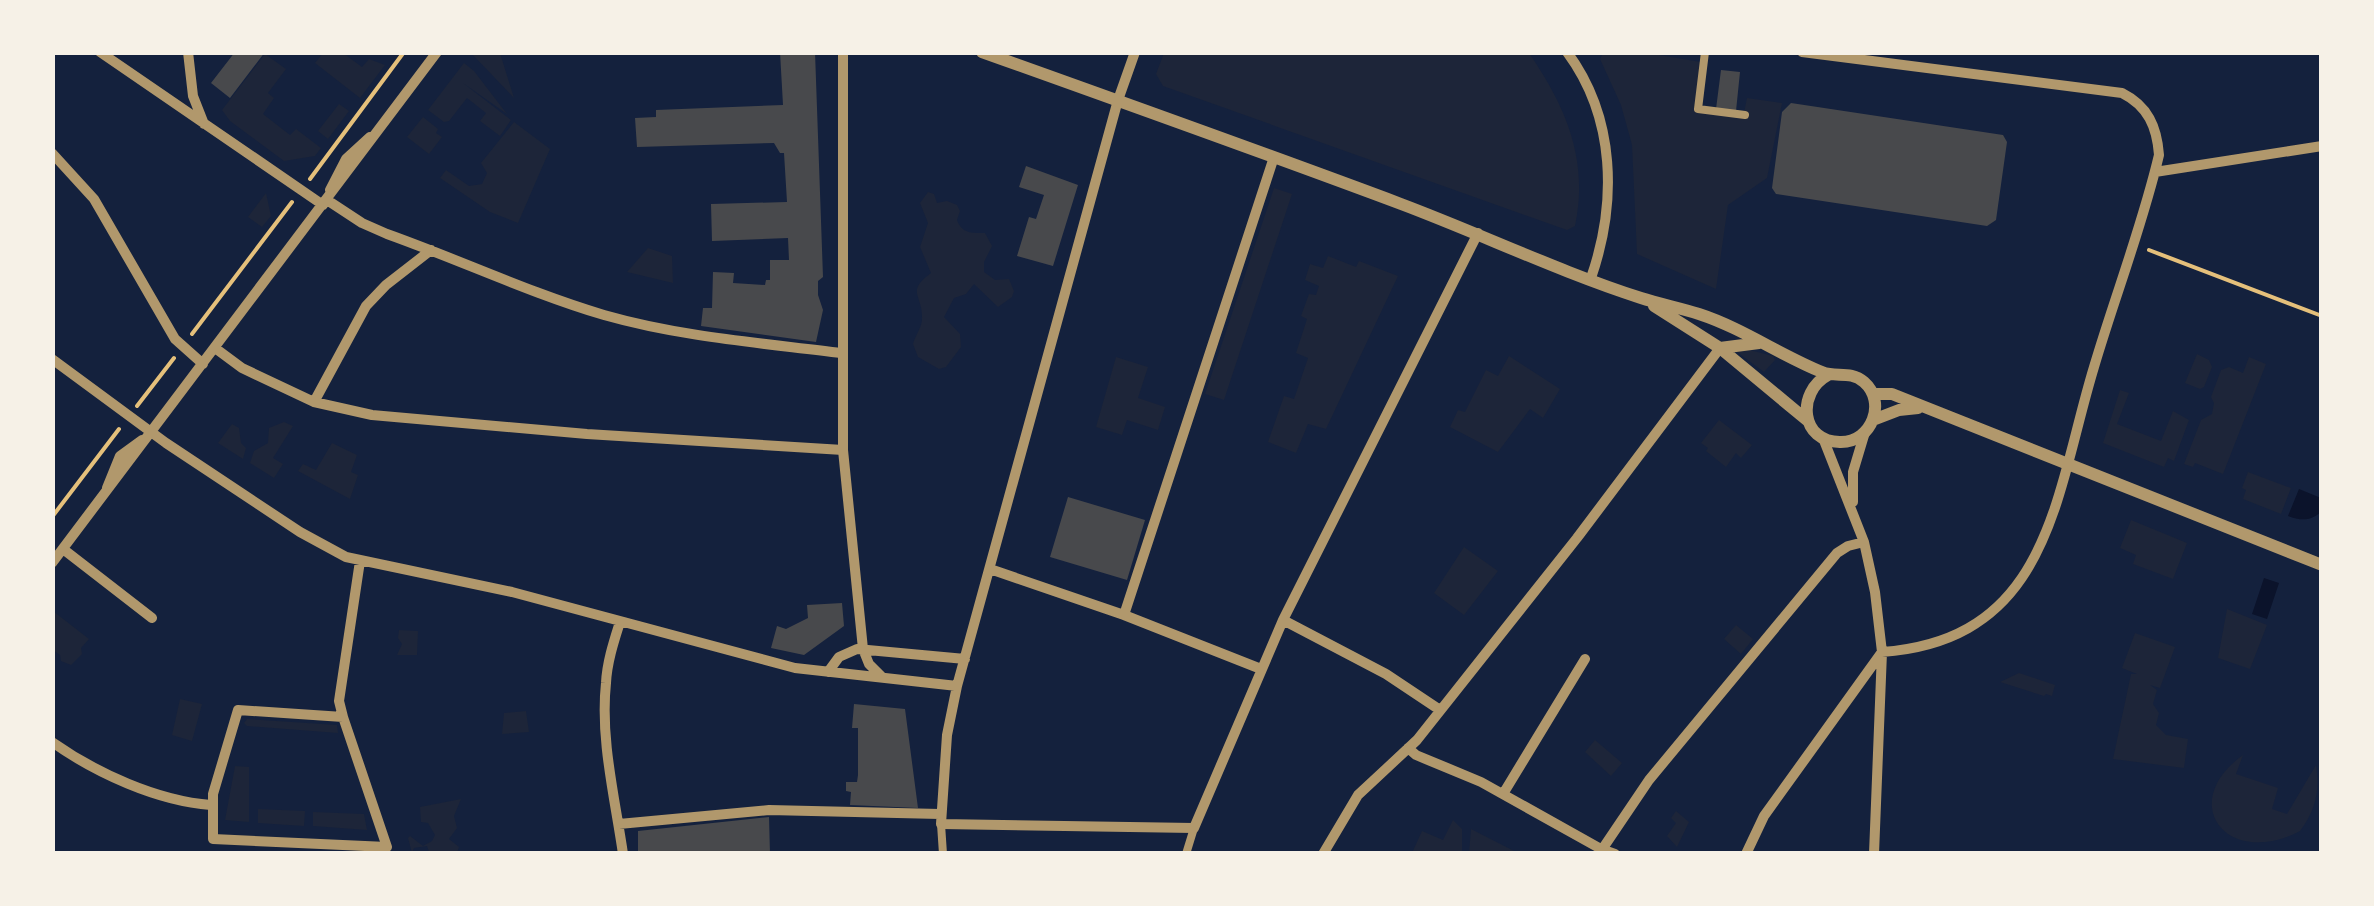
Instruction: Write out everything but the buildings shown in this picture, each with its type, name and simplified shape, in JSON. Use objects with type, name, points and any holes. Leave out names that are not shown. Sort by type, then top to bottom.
[{"type":"street","points":[[100,52],[301,191],[362,223],[609,316],[692,334],[841,353]]},
{"type":"street","points":[[188,52],[193,96],[204,124]]},
{"type":"street","points":[[52,563],[437,52]]},
{"type":"street","points":[[843,52],[843,450],[863,649],[882,677]]},
{"type":"street","points":[[943,854],[941,819],[947,735],[957,686],[1118,100],[1135,52]]},
{"type":"street","points":[[1567,52],[1592,96],[1604,132],[1608,164],[1608,202],[1599,257],[1591,278]]},
{"type":"street","points":[[1705,52],[1698,110],[1745,115]]},
{"type":"street","points":[[1802,52],[2122,94],[2138,101],[2154,126],[2159,154],[2094,367],[2069,464],[2037,556],[2005,601],[1961,634],[1909,650],[1882,652]]},
{"type":"street","points":[[989,54],[1478,233],[1639,297],[1721,322],[1828,375]]},
{"type":"street","points":[[2155,172],[2322,146]]},
{"type":"street","points":[[52,153],[94,199],[182,348],[203,364]]},
{"type":"street","points":[[1124,615],[1274,157]]},
{"type":"street","points":[[1186,854],[1283,620],[1478,233]]},
{"type":"street","points":[[314,402],[366,306],[431,250]]},
{"type":"street","points":[[1639,297],[1720,348],[1823,438],[1864,542],[1882,652],[1874,854]]},
{"type":"street","points":[[1324,854],[1358,795],[1408,748],[1440,710],[1577,538],[1720,348],[1762,343]]},
{"type":"street","points":[[215,348],[242,368],[335,409],[428,421],[843,450]]},
{"type":"street","points":[[52,359],[150,435],[300,532],[360,562],[483,586],[735,653],[828,672],[957,686]]},
{"type":"street","points":[[1808,421],[1808,394],[1828,375],[1838,372],[1858,378],[1873,394],[1892,394],[2322,565]]},
{"type":"street","points":[[1854,513],[1853,472],[1869,426],[1873,394]]},
{"type":"street","points":[[1823,438],[1845,442],[1899,410],[1922,406]]},
{"type":"street","points":[[1600,851],[1648,780],[1837,553],[1864,542]]},
{"type":"street","points":[[63,549],[152,618]]},
{"type":"street","points":[[213,839],[388,850],[339,701],[360,562]]},
{"type":"street","points":[[990,569],[1124,615],[1261,669]]},
{"type":"street","points":[[1283,620],[1386,674],[1440,710]]},
{"type":"street","points":[[620,622],[605,696],[608,747],[624,854]]},
{"type":"street","points":[[828,672],[845,653],[863,649],[965,659]]},
{"type":"street","points":[[1746,854],[1764,816],[1882,652]]},
{"type":"street","points":[[1503,794],[1585,659]]},
{"type":"street","points":[[215,854],[211,805],[236,711],[343,717]]},
{"type":"street","points":[[53,744],[121,780],[180,800],[211,805]]},
{"type":"street","points":[[1408,748],[1503,794],[1600,851],[1615,854]]},
{"type":"street","points":[[619,824],[769,810],[1194,828]]},
{"type":"path","points":[[52,517],[404,52]]},
{"type":"path","points":[[2132,248],[2158,252],[2322,316]]},
{"type":"shaded area","points":[[1641,52],[1701,62],[1695,112],[1743,118],[1747,98],[1782,103],[1767,178],[1728,205],[1716,289],[1637,254],[1632,145],[1621,105],[1600,59],[1603,53]]},
{"type":"shaded area","points":[[323,53],[343,53],[362,67],[369,59],[385,65],[360,98],[315,63]]},
{"type":"shaded area","points":[[471,53],[500,53],[514,98]]},
{"type":"shaded area","points":[[1164,53],[1529,53],[1554,94],[1571,135],[1579,179],[1575,226],[1567,230],[1163,86],[1156,74]]},
{"type":"shaded area","points":[[265,54],[286,69],[268,93],[274,98],[263,114],[290,135],[296,129],[321,148],[315,156],[284,161],[230,121],[222,110]]},
{"type":"shaded area","points":[[464,63],[507,114],[463,83],[511,120],[500,136],[480,121],[486,113],[467,98],[449,121],[444,122],[428,110]]},
{"type":"shaded area","points":[[339,104],[349,111],[328,139],[318,131]]},
{"type":"shaded area","points":[[423,117],[442,137],[429,154],[407,137]]},
{"type":"shaded area","points":[[514,122],[550,149],[518,223],[490,212],[440,178],[446,170],[469,186],[482,184],[487,173],[481,163]]},
{"type":"shaded area","points":[[1274,188],[1292,194],[1224,400],[1205,394]]},
{"type":"shaded area","points":[[928,192],[934,194],[937,203],[957,205],[957,220],[965,230],[985,233],[992,246],[984,272],[995,280],[1009,279],[1014,291],[998,307],[974,284],[966,294],[954,298],[944,317],[960,334],[961,347],[946,367],[939,369],[918,357],[913,344],[922,319],[917,290],[931,273],[920,247],[928,223],[920,203]]},
{"type":"shaded area","points":[[266,193],[271,216],[262,227],[248,217]]},
{"type":"shaded area","points":[[648,248],[672,256],[673,283],[627,272]]},
{"type":"shaded area","points":[[1328,256],[1356,267],[1359,261],[1398,276],[1326,429],[1308,424],[1296,453],[1268,442],[1284,396],[1294,399],[1308,358],[1296,353],[1307,319],[1301,316],[1309,294],[1316,295],[1319,286],[1305,280],[1310,264],[1323,268]]},
{"type":"shaded area","points":[[1746,349],[1773,356],[1775,360],[1764,372],[1737,352]]},
{"type":"shaded area","points":[[2197,354],[2209,360],[2212,367],[2200,389],[2185,383]]},
{"type":"shaded area","points":[[1509,356],[1560,389],[1543,418],[1530,409],[1498,452],[1450,427],[1458,410],[1465,412],[1486,370],[1498,376]]},
{"type":"shaded area","points":[[1116,357],[1148,367],[1138,398],[1165,407],[1158,430],[1127,420],[1122,435],[1096,427]]},
{"type":"shaded area","points":[[2249,357],[2266,364],[2223,474],[2195,463],[2193,467],[2184,464],[2201,420],[2212,414],[2211,397],[2221,370],[2229,367],[2243,373]]},
{"type":"shaded area","points":[[2120,390],[2129,393],[2117,424],[2161,441],[2173,411],[2189,420],[2174,461],[2168,458],[2164,467],[2103,443]]},
{"type":"shaded area","points":[[1719,420],[1752,445],[1741,458],[1736,453],[1726,467],[1701,443]]},
{"type":"shaded area","points":[[284,422],[293,426],[273,458],[283,464],[274,478],[250,463],[254,451],[268,443],[269,428]]},
{"type":"shaded area","points":[[232,424],[239,428],[241,443],[246,448],[243,459],[218,443]]},
{"type":"shaded area","points":[[332,443],[357,455],[351,472],[358,475],[350,499],[298,471],[303,464],[316,470]]},
{"type":"shaded area","points":[[2248,472],[2291,488],[2281,514],[2243,499]]},
{"type":"shaded area","points":[[2299,489],[2321,498],[2321,512],[2306,519],[2288,516]]},
{"type":"shaded area","points":[[2131,520],[2187,543],[2173,579],[2133,564],[2136,555],[2120,548]]},
{"type":"shaded area","points":[[1464,547],[1498,571],[1464,615],[1434,593]]},
{"type":"shaded area","points":[[2264,578],[2279,583],[2267,619],[2252,614]]},
{"type":"shaded area","points":[[2227,609],[2267,625],[2250,669],[2218,658]]},
{"type":"shaded area","points":[[53,611],[89,639],[71,665],[61,661],[53,650]]},
{"type":"shaded area","points":[[1736,625],[1753,639],[1741,654],[1724,639]]},
{"type":"shaded area","points":[[399,630],[418,631],[417,655],[397,655],[402,644]]},
{"type":"shaded area","points":[[2135,633],[2175,647],[2160,688],[2150,685],[2157,690],[2153,704],[2159,713],[2156,725],[2166,735],[2188,739],[2184,768],[2113,759],[2131,674],[2137,674],[2122,668]]},
{"type":"shaded area","points":[[2019,673],[2055,685],[2052,696],[2000,682]]},
{"type":"shaded area","points":[[180,699],[202,704],[192,741],[172,735]]},
{"type":"shaded area","points":[[526,711],[529,732],[502,734],[504,713]]},
{"type":"shaded area","points":[[247,719],[337,725],[338,733],[247,726]]},
{"type":"shaded area","points":[[1595,740],[1622,763],[1611,776],[1585,752]]},
{"type":"shaded area","points":[[2243,755],[2236,774],[2278,788],[2272,809],[2287,814],[2316,765],[2316,800],[2300,831],[2274,841],[2251,842],[2232,836],[2219,825],[2212,810],[2213,792],[2223,774]]},
{"type":"shaded area","points":[[235,766],[249,767],[249,822],[225,820]]},
{"type":"shaded area","points":[[461,799],[454,816],[457,828],[449,839],[459,847],[457,853],[421,853],[429,852],[427,846],[414,848],[412,853],[410,836],[423,846],[435,835],[428,823],[421,822],[420,807]]},
{"type":"shaded area","points":[[258,809],[305,811],[304,826],[258,823]]},
{"type":"shaded area","points":[[1676,811],[1689,822],[1677,847],[1667,836],[1676,823],[1671,818]]},
{"type":"shaded area","points":[[313,812],[364,814],[367,830],[313,826]]},
{"type":"shaded area","points":[[1453,820],[1462,829],[1462,853],[1412,853],[1422,831],[1443,840]]},
{"type":"shaded area","points":[[1471,829],[1518,853],[1469,853]]}]
